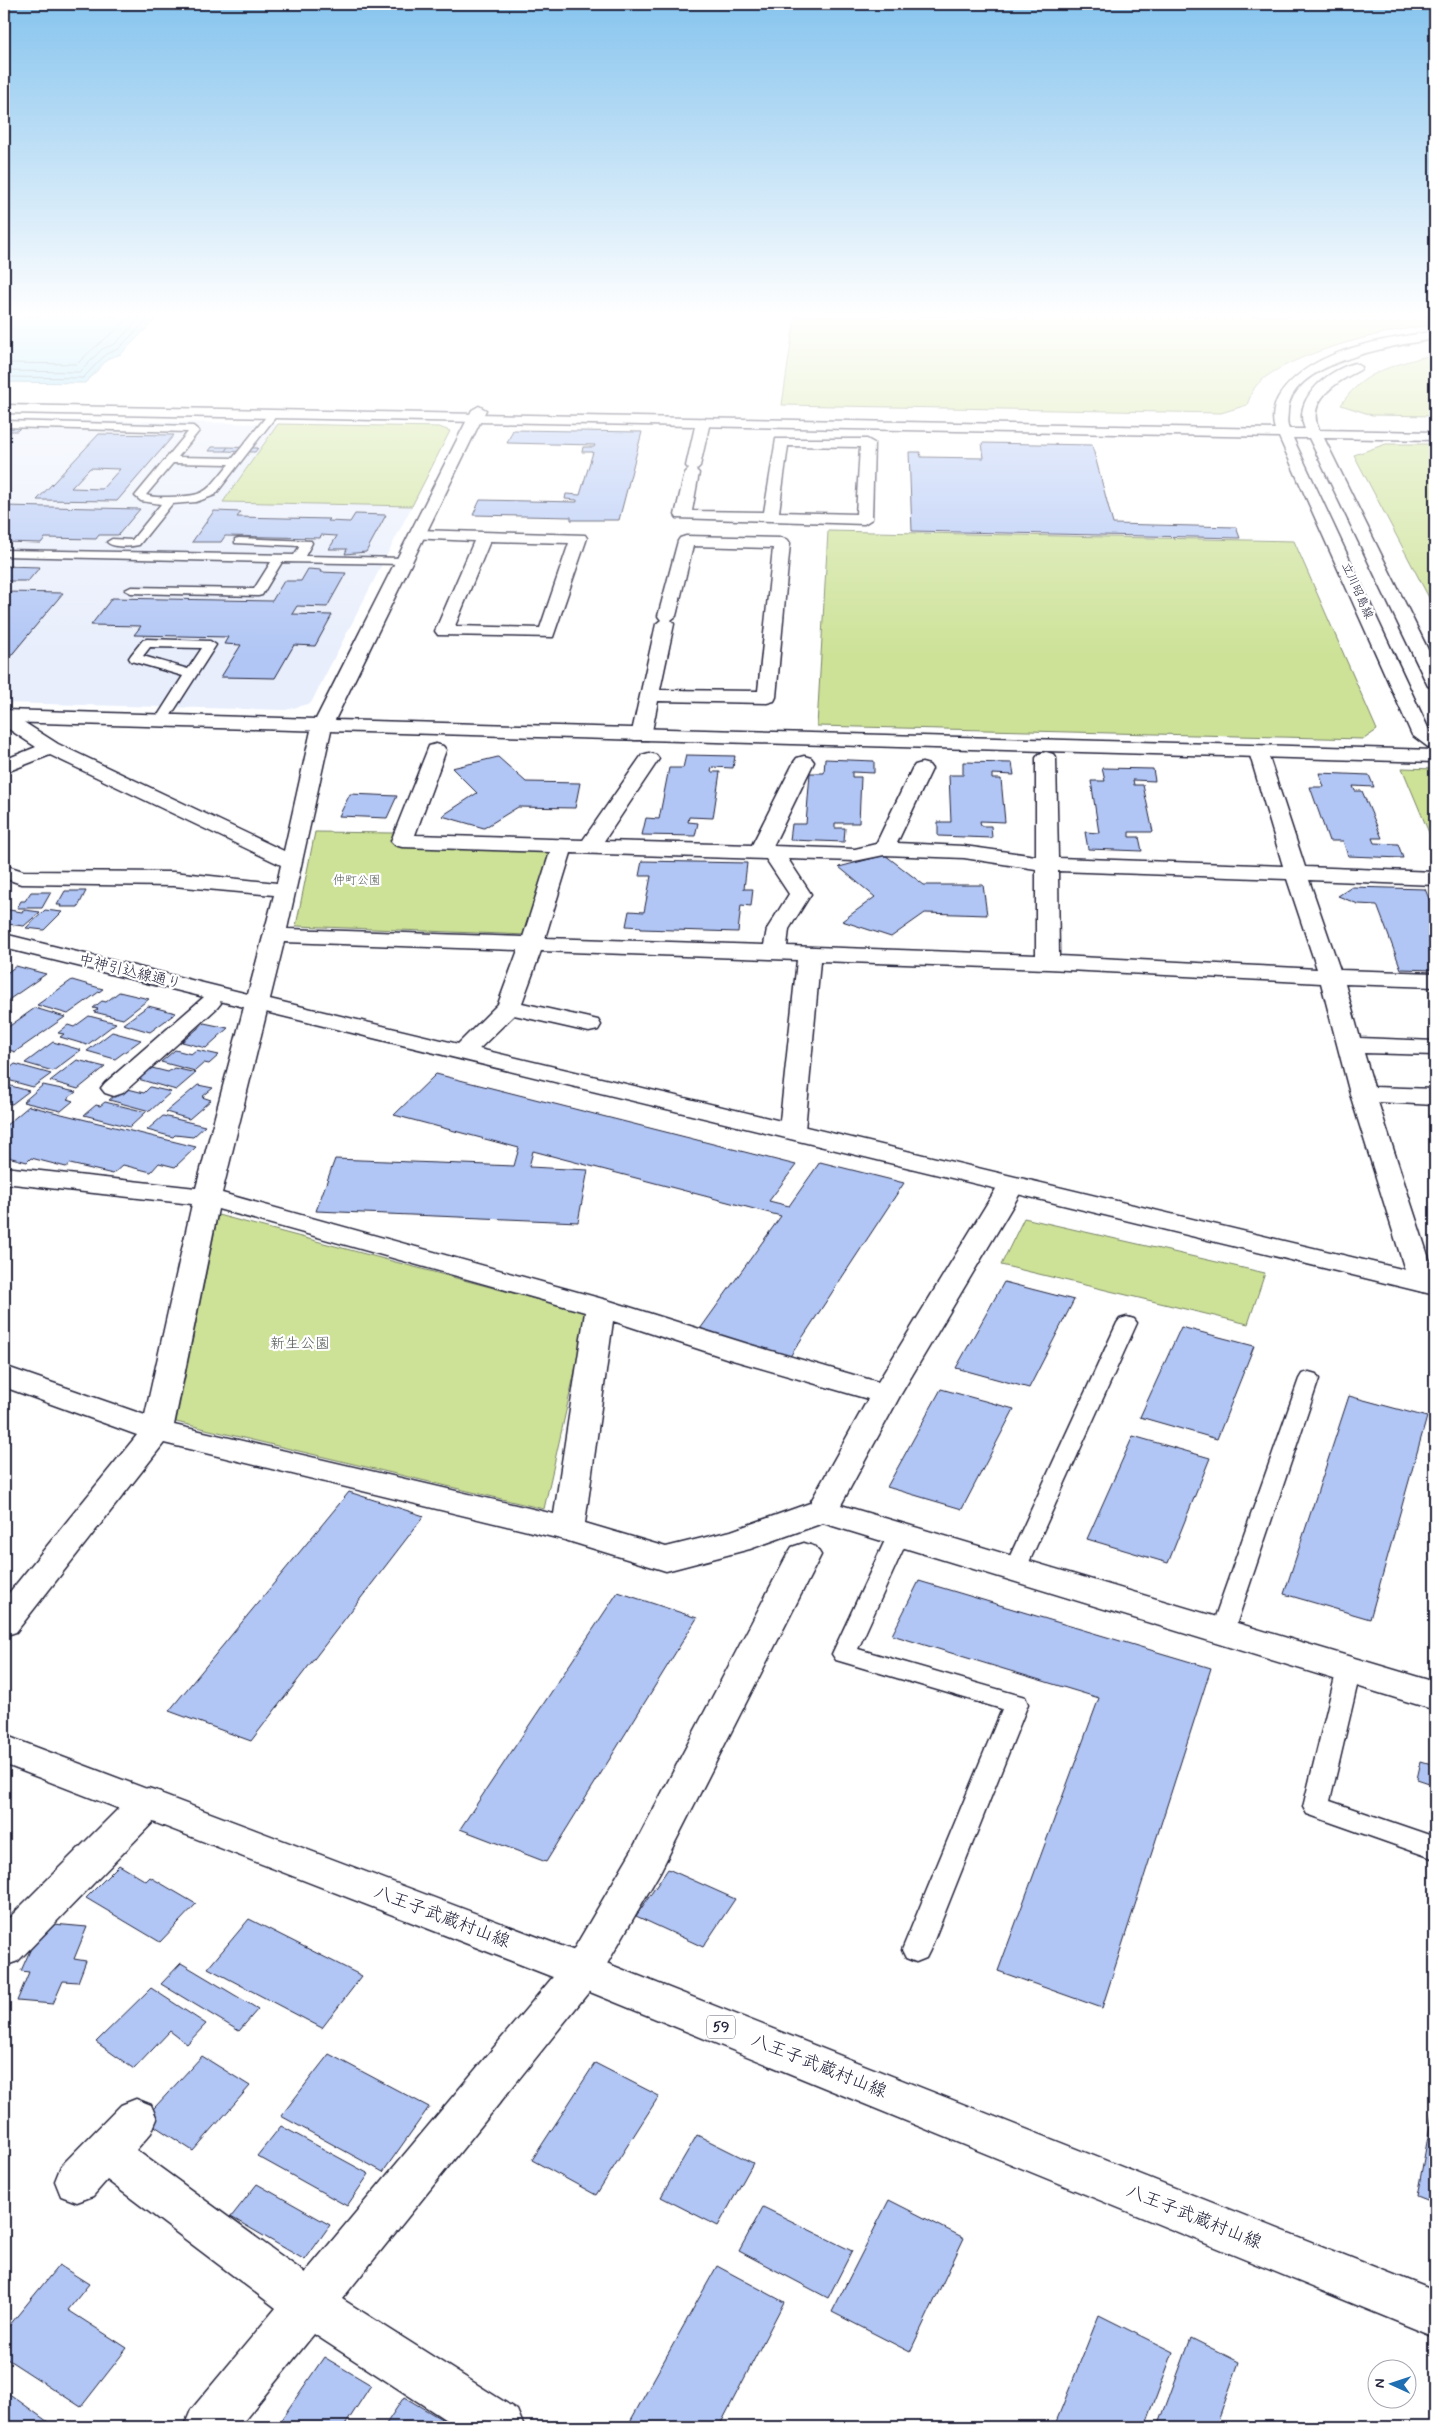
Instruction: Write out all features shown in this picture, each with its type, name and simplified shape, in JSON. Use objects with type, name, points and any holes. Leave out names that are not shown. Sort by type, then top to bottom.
[{"type":"street","points":[[4,1623],[157,1431],[207,1197],[286,890],[322,726],[469,429]]},
{"type":"street","points":[[701,429],[683,515],[770,517],[864,519],[867,443],[781,442],[770,517]]},
{"type":"street","name":"立川昭島線","points":[[1283,429],[1422,735],[1435,743]]},
{"type":"street","name":"立川昭島線","points":[[1312,429],[1435,682]]},
{"type":"street","points":[[1320,429],[1435,436]]},
{"type":"street","points":[[417,535],[484,536],[579,538],[547,633],[444,631],[484,536]]},
{"type":"street","points":[[641,736],[666,620],[686,541],[782,543],[767,697],[650,695]]},
{"type":"street","points":[[4,718],[51,748],[291,862]]},
{"type":"street","points":[[4,718],[161,720],[641,736],[1435,756]]},
{"type":"street","points":[[4,766],[51,748]]},
{"type":"street","points":[[436,750],[402,841],[855,855],[884,849],[964,852],[1047,864],[1435,878]]},
{"type":"street","points":[[1259,752],[1296,873],[1331,977],[1363,1094],[1429,1285]]},
{"type":"street","points":[[1046,758],[1048,962]]},
{"type":"street","points":[[590,846],[649,759]]},
{"type":"street","points":[[766,852],[804,762]]},
{"type":"street","points":[[884,849],[922,769]]},
{"type":"street","points":[[463,1051],[509,1007],[532,944],[563,845]]},
{"type":"street","points":[[766,852],[800,894],[778,929],[774,952]]},
{"type":"street","points":[[4,871],[22,877],[173,879],[286,890]]},
{"type":"street","points":[[274,934],[1048,962],[1331,977],[1435,980]]},
{"type":"street","name":"中神引込線通り","points":[[4,941],[255,1008]]},
{"type":"street","points":[[4,953],[209,1004],[255,1008],[463,1051],[1429,1285]]},
{"type":"street","points":[[792,1130],[810,954]]},
{"type":"street","points":[[114,1088],[209,1004]]},
{"type":"street","points":[[509,1007],[589,1025]]},
{"type":"street","points":[[1350,1045],[1435,1048]]},
{"type":"street","points":[[1363,1094],[1435,1096]]},
{"type":"street","points":[[4,1175],[207,1197],[600,1307],[740,1352],[886,1394]]},
{"type":"street","points":[[822,1511],[886,1394],[1012,1185]]},
{"type":"street","points":[[568,1529],[600,1307]]},
{"type":"street","points":[[4,1376],[157,1431],[568,1529],[666,1559],[738,1540],[822,1511],[1435,1696]]},
{"type":"street","points":[[208,2427],[582,1971],[646,1861],[804,1555]]},
{"type":"street","name":"八王子武蔵村山線","points":[[4,1749],[582,1971],[1435,2314]]},
{"type":"street","points":[[4,1949],[148,1803]]},
{"type":"street","points":[[136,2120],[90,2166],[500,2427]]},
{"type":"lane","points":[[193,429],[194,431],[140,496],[144,499],[191,500],[207,496],[260,429]]},
{"type":"lane","points":[[170,460],[236,461]]},
{"type":"lane","points":[[101,542],[135,543],[170,500]]},
{"type":"lane","points":[[239,542],[307,543],[297,559]]},
{"type":"lane","points":[[9,553],[76,543]]},
{"type":"lane","points":[[9,553],[404,561]]},
{"type":"lane","points":[[131,590],[258,593],[279,558]]},
{"type":"lane","points":[[161,720],[191,674],[210,644],[147,642],[135,658],[191,674]]},
{"type":"lane","points":[[1015,1569],[1127,1323]]},
{"type":"lane","points":[[1222,1631],[1309,1379]]},
{"type":"lane","points":[[899,1534],[844,1654],[1016,1704],[916,1950]]},
{"type":"lane","points":[[1348,1669],[1316,1807],[1435,1848]]},
{"type":"shaded area","points":[[4,429],[274,429],[223,502],[412,506],[311,703],[286,710],[4,703]]},
{"type":"green space","points":[[274,429],[446,429],[450,431],[412,506],[223,502]]},
{"type":"green space","points":[[1386,444],[1435,444],[1435,609],[1354,455]]},
{"type":"green space","points":[[828,531],[1294,541],[1377,730],[1364,739],[817,726]]},
{"type":"green space","points":[[1402,768],[1435,769],[1435,847]]},
{"type":"green space","name":"仲町公園","points":[[315,832],[394,833],[393,842],[553,852],[528,935],[296,926]]},
{"type":"green space","name":"新生公園","points":[[218,1215],[588,1313],[544,1509],[176,1422]]},
{"type":"green space","points":[[1024,1218],[1265,1273],[1248,1324],[1001,1265]]},
{"type":"building","points":[[4,429],[19,429],[11,431],[4,437]]},
{"type":"building","points":[[513,430],[642,432],[619,520],[571,520],[571,517],[473,515],[480,500],[577,502],[577,500],[565,499],[566,494],[580,495],[593,452],[582,452],[583,447],[594,447],[595,445],[507,443]]},
{"type":"building","points":[[99,434],[174,435],[117,501],[37,500]],"holes":[[[90,468],[120,469],[102,489],[71,488]]]},
{"type":"building","points":[[982,443],[1092,445],[1113,524],[1236,527],[1240,538],[912,531],[909,452],[920,452],[921,457],[984,458]]},
{"type":"building","points":[[212,447],[228,447],[225,451],[209,451]]},
{"type":"building","points":[[228,447],[258,448],[255,452],[225,451]]},
{"type":"building","points":[[4,506],[140,509],[118,535],[99,535],[96,539],[45,538],[41,543],[4,542]]},
{"type":"building","points":[[214,511],[241,512],[237,517],[330,519],[328,521],[350,522],[355,514],[386,515],[366,552],[345,554],[347,549],[329,549],[337,536],[321,535],[320,538],[225,536],[221,542],[192,542]]},
{"type":"building","points":[[4,566],[40,567],[28,581],[4,581]]},
{"type":"building","points":[[308,569],[321,570],[320,572],[346,573],[327,607],[297,606],[292,614],[332,615],[315,646],[294,645],[275,678],[221,677],[241,645],[224,644],[228,637],[134,635],[141,626],[91,625],[112,598],[272,601],[284,581],[301,581]]},
{"type":"building","points":[[4,592],[63,593],[4,664]]},
{"type":"building","points":[[686,755],[735,756],[733,768],[712,767],[711,772],[720,772],[713,818],[689,817],[688,822],[698,823],[695,836],[642,835],[646,818],[659,819],[669,768],[683,768]]},
{"type":"building","points":[[498,757],[526,782],[580,783],[575,808],[518,807],[484,828],[442,816],[477,793],[452,768]]},
{"type":"building","points":[[825,759],[874,761],[874,773],[852,772],[852,777],[861,777],[859,823],[835,823],[835,828],[845,828],[844,842],[790,840],[792,824],[806,824],[810,773],[824,773]]},
{"type":"building","points":[[963,762],[1012,763],[1014,775],[992,774],[992,779],[1001,779],[1005,822],[980,821],[981,826],[991,826],[992,838],[938,836],[938,822],[951,822],[949,775],[963,775]]},
{"type":"building","points":[[1102,768],[1153,769],[1155,781],[1133,780],[1134,785],[1143,785],[1153,832],[1129,832],[1129,837],[1139,837],[1142,851],[1088,849],[1085,832],[1099,833],[1091,781],[1105,781]]},
{"type":"building","points":[[1319,773],[1369,775],[1374,787],[1353,786],[1355,791],[1362,791],[1382,838],[1372,838],[1374,843],[1398,844],[1403,858],[1348,856],[1343,841],[1329,841],[1310,787],[1324,787]]},
{"type":"building","points":[[350,794],[397,796],[387,818],[339,816]]},
{"type":"building","points":[[885,855],[924,885],[983,885],[987,915],[925,913],[891,937],[842,921],[875,897],[839,867]]},
{"type":"building","points":[[642,861],[747,863],[744,889],[753,889],[751,906],[741,905],[738,932],[641,929],[641,927],[626,926],[629,911],[644,912],[651,876],[639,876]]},
{"type":"building","points":[[1352,887],[1425,889],[1435,913],[1435,970],[1401,969],[1377,905],[1358,904],[1338,896]]},
{"type":"building","points":[[65,891],[86,891],[78,907],[60,907],[61,905],[57,905]]},
{"type":"building","points":[[31,892],[51,892],[42,908],[17,908],[21,901],[25,901]]},
{"type":"building","points":[[9,910],[40,912],[24,926],[7,924],[10,922],[4,921],[4,915]]},
{"type":"building","points":[[45,910],[62,912],[44,930],[26,928]]},
{"type":"building","points":[[16,966],[46,974],[4,1003],[4,975]]},
{"type":"building","points":[[72,980],[103,989],[68,1014],[37,1005]]},
{"type":"building","points":[[119,992],[149,999],[123,1019],[94,1012],[98,1009],[93,1008],[102,1001],[106,1002]]},
{"type":"building","points":[[148,1006],[176,1013],[150,1032],[123,1024]]},
{"type":"building","points":[[35,1008],[65,1017],[15,1052],[4,1048],[4,1030]]},
{"type":"building","points":[[89,1016],[116,1023],[87,1045],[60,1037],[64,1034],[58,1033],[68,1025],[74,1027]]},
{"type":"building","points":[[204,1023],[228,1028],[206,1048],[182,1042]]},
{"type":"building","points":[[112,1032],[141,1040],[115,1059],[87,1051]]},
{"type":"building","points":[[53,1042],[81,1050],[53,1071],[25,1063]]},
{"type":"building","points":[[175,1050],[191,1054],[196,1050],[219,1055],[209,1064],[204,1063],[195,1071],[161,1062]]},
{"type":"building","points":[[77,1060],[105,1067],[78,1089],[50,1081]]},
{"type":"building","points":[[15,1064],[51,1074],[33,1087],[4,1079],[4,1073]]},
{"type":"building","points":[[152,1068],[168,1072],[174,1068],[196,1073],[176,1090],[138,1079]]},
{"type":"building","points":[[436,1074],[796,1165],[769,1201],[789,1206],[820,1162],[904,1183],[789,1358],[698,1332],[781,1216],[533,1151],[529,1167],[588,1170],[578,1222],[316,1211],[335,1159],[514,1166],[519,1148],[394,1115]]},
{"type":"building","points":[[4,1084],[29,1091],[12,1104],[4,1102]]},
{"type":"building","points":[[43,1085],[76,1092],[67,1099],[73,1101],[61,1111],[23,1102]]},
{"type":"building","points":[[198,1085],[213,1088],[202,1097],[211,1100],[189,1119],[166,1112]]},
{"type":"building","points":[[150,1087],[171,1092],[150,1111],[109,1100],[124,1088],[144,1093]]},
{"type":"building","points":[[105,1102],[146,1112],[130,1127],[84,1115],[96,1105],[100,1106]]},
{"type":"building","points":[[29,1106],[196,1147],[175,1167],[159,1163],[151,1172],[123,1165],[113,1174],[70,1164],[66,1167],[31,1158],[27,1162],[4,1156],[4,1127]]},
{"type":"building","points":[[163,1116],[205,1126],[193,1137],[175,1135],[173,1137],[147,1130]]},
{"type":"building","points":[[1004,1282],[1074,1300],[1029,1388],[956,1368]]},
{"type":"building","points":[[1181,1327],[1254,1346],[1217,1439],[1140,1417]]},
{"type":"building","points":[[941,1389],[1014,1409],[962,1509],[887,1487]]},
{"type":"building","points":[[1349,1396],[1427,1417],[1370,1619],[1284,1594]]},
{"type":"building","points":[[1133,1436],[1210,1458],[1168,1563],[1087,1539]]},
{"type":"building","points":[[349,1492],[424,1516],[251,1741],[169,1711]]},
{"type":"building","points":[[919,1581],[1211,1668],[1102,2008],[998,1971],[1099,1698],[892,1635]]},
{"type":"building","points":[[618,1592],[697,1618],[546,1862],[460,1829]]},
{"type":"building","points":[[1421,1761],[1435,1765],[1435,1785],[1417,1779]]},
{"type":"building","points":[[119,1865],[146,1881],[150,1877],[196,1904],[160,1942],[86,1898]]},
{"type":"building","points":[[668,1869],[735,1899],[703,1947],[636,1916]]},
{"type":"building","points":[[249,1919],[362,1976],[322,2028],[208,1968]]},
{"type":"building","points":[[42,1923],[87,1927],[74,1959],[86,1961],[78,1982],[63,1981],[53,2004],[17,2001],[29,1972],[21,1971]]},
{"type":"building","points":[[181,1963],[258,2009],[239,2031],[161,1984]]},
{"type":"building","points":[[151,1988],[206,2024],[187,2044],[170,2031],[134,2069],[96,2042]]},
{"type":"building","points":[[329,2054],[429,2107],[383,2172],[281,2116]]},
{"type":"building","points":[[202,2056],[250,2086],[193,2151],[144,2119]]},
{"type":"building","points":[[595,2063],[659,2096],[596,2195],[532,2160]]},
{"type":"building","points":[[1435,2099],[1435,2203],[1417,2196]]},
{"type":"building","points":[[281,2126],[369,2174],[347,2206],[257,2156]]},
{"type":"building","points":[[697,2135],[753,2163],[718,2226],[661,2197]]},
{"type":"building","points":[[257,2184],[330,2225],[305,2260],[231,2217]]},
{"type":"building","points":[[889,2200],[964,2238],[910,2352],[832,2312]]},
{"type":"building","points":[[763,2207],[852,2251],[828,2298],[739,2251]]},
{"type":"building","points":[[59,2265],[89,2284],[68,2310],[127,2348],[81,2407],[4,2357],[4,2332]]},
{"type":"building","points":[[717,2266],[784,2302],[719,2427],[627,2427]]},
{"type":"building","points":[[1099,2315],[1173,2352],[1145,2427],[1054,2427]]},
{"type":"building","points":[[1191,2338],[1239,2362],[1216,2427],[1158,2427]]},
{"type":"building","points":[[324,2357],[371,2385],[344,2427],[276,2427]]},
{"type":"building","points":[[4,2390],[55,2427],[4,2427]]},
{"type":"building","points":[[404,2397],[455,2427],[384,2427]]}]
